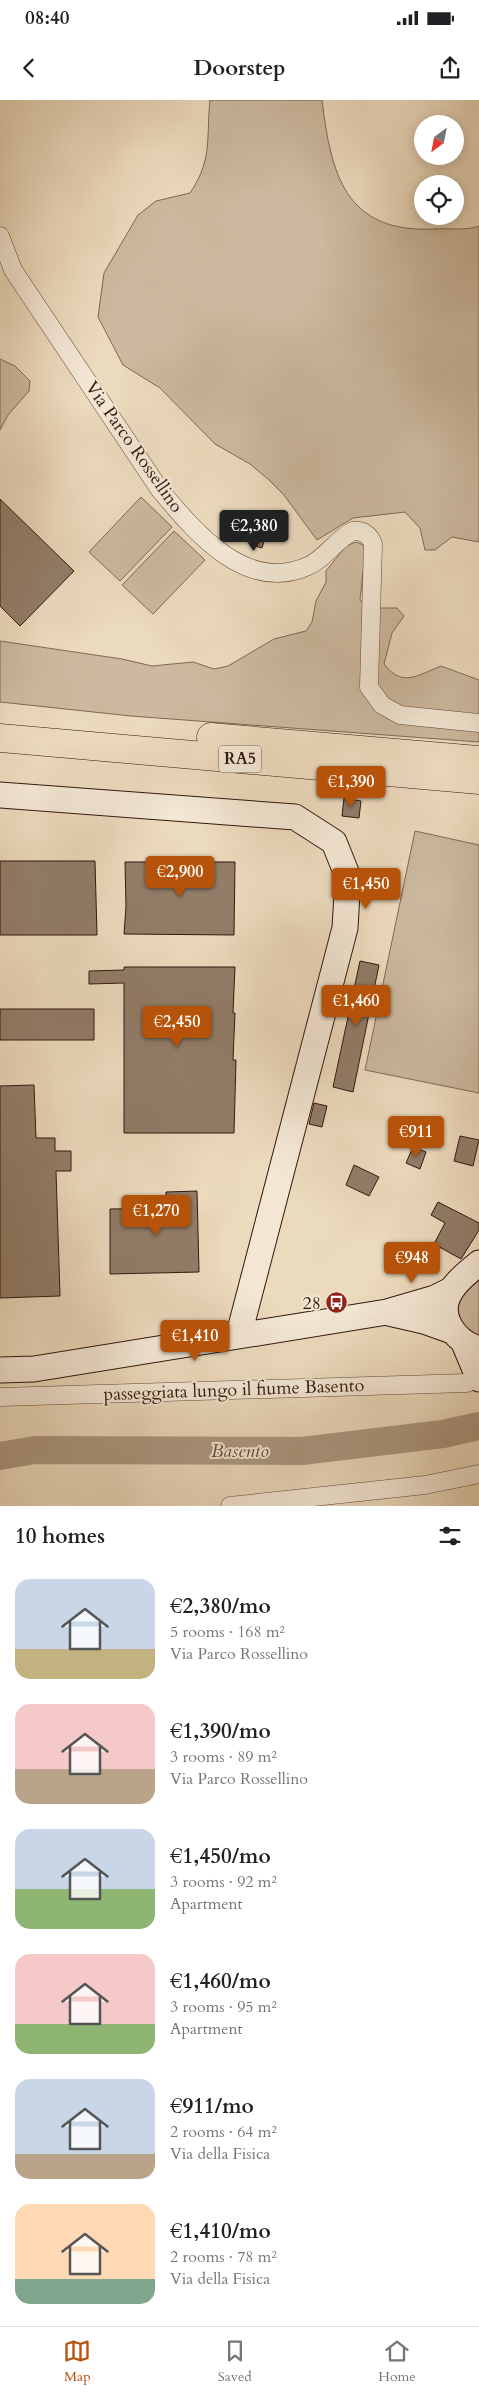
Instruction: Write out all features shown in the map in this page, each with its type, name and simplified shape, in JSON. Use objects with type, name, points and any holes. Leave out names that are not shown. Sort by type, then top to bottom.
[{"type":"highway","name":"RA5","points":[[0,720],[479,760]]},
{"type":"highway","name":"RA5","points":[[0,738],[479,780]]},
{"type":"street","name":"Via Parco Rossellino","points":[[0,236],[13,270],[160,490],[188,523],[218,552],[245,566],[270,572],[290,573],[310,566],[353,531],[368,535],[373,544],[369,687],[382,705],[400,715],[479,723]]},
{"type":"street","points":[[0,795],[295,817],[334,842],[348,877],[345,928],[239,1334]]},
{"type":"street","points":[[0,1370],[34,1369],[239,1334],[387,1312],[435,1298],[451,1290],[479,1263]]},
{"type":"street","points":[[451,1290],[446,1306],[448,1323],[465,1341],[473,1381]]},
{"type":"street","points":[[387,1312],[424,1321],[465,1341]]},
{"type":"street","name":"passeggiata lungo il fiume Basento","points":[[0,1397],[473,1381]]},
{"type":"street","points":[[230,1506],[425,1485],[479,1474]]},
{"type":"shaded area","points":[[210,100],[322,100],[331,152],[338,174],[348,194],[362,209],[380,221],[403,228],[462,229],[479,226],[479,542],[452,537],[435,550],[425,550],[420,528],[405,512],[353,518],[317,540],[284,495],[268,479],[250,464],[215,444],[160,388],[123,365],[98,317],[104,273],[138,215],[156,201],[190,193],[197,181],[205,159]]},
{"type":"shaded area","points":[[0,359],[15,366],[30,381],[29,391],[8,415],[0,430]]},
{"type":"shaded area","points":[[141,497],[172,527],[120,581],[89,552]]},
{"type":"shaded area","points":[[174,531],[205,560],[153,614],[122,585]]},
{"type":"shaded area","points":[[356,542],[366,546],[360,600],[367,608],[397,608],[404,616],[392,633],[384,664],[397,676],[404,678],[418,676],[441,666],[479,680],[479,742],[131,716],[0,702],[0,641],[122,659],[152,666],[193,662],[214,669],[228,666],[274,639],[306,631],[312,622],[316,601],[326,582],[326,571],[346,546]]},
{"type":"shaded area","points":[[415,831],[479,845],[479,1093],[365,1070]]},
{"type":"shaded area","points":[[479,1277],[479,1338],[467,1331],[463,1326],[457,1306],[462,1293]]},
{"type":"building","points":[[0,499],[74,571],[20,626],[0,606]]},
{"type":"building","points":[[255,532],[266,535],[262,548],[252,545]]},
{"type":"building","points":[[344,798],[361,801],[359,818],[342,816]]},
{"type":"building","points":[[0,861],[95,861],[97,935],[0,935]]},
{"type":"building","points":[[125,862],[235,862],[234,935],[124,934],[126,907]]},
{"type":"building","points":[[360,961],[379,965],[353,1092],[333,1087]]},
{"type":"building","points":[[124,967],[235,967],[233,1013],[235,1013],[233,1060],[236,1060],[234,1133],[124,1133],[124,983],[89,984],[89,971],[124,970]]},
{"type":"building","points":[[0,1009],[94,1009],[94,1040],[0,1040]]},
{"type":"building","points":[[34,1085],[36,1138],[55,1138],[55,1151],[71,1151],[71,1171],[56,1171],[60,1296],[0,1298],[0,1086]]},
{"type":"building","points":[[314,1103],[327,1106],[322,1127],[309,1124]]},
{"type":"building","points":[[460,1136],[479,1140],[473,1166],[454,1161]]},
{"type":"building","points":[[413,1147],[426,1152],[420,1169],[406,1163]]},
{"type":"building","points":[[354,1165],[379,1177],[369,1196],[346,1185]]},
{"type":"building","points":[[197,1191],[199,1272],[110,1274],[110,1209],[166,1208],[166,1192]]},
{"type":"building","points":[[438,1202],[479,1223],[479,1230],[461,1259],[434,1244],[445,1223],[431,1215]]},
{"type":"waterway","name":"Basento","points":[[0,1456],[35,1450],[302,1451],[443,1434],[479,1426]]},
{"type":"place","name":"28","points":[[337,1303]]}]
